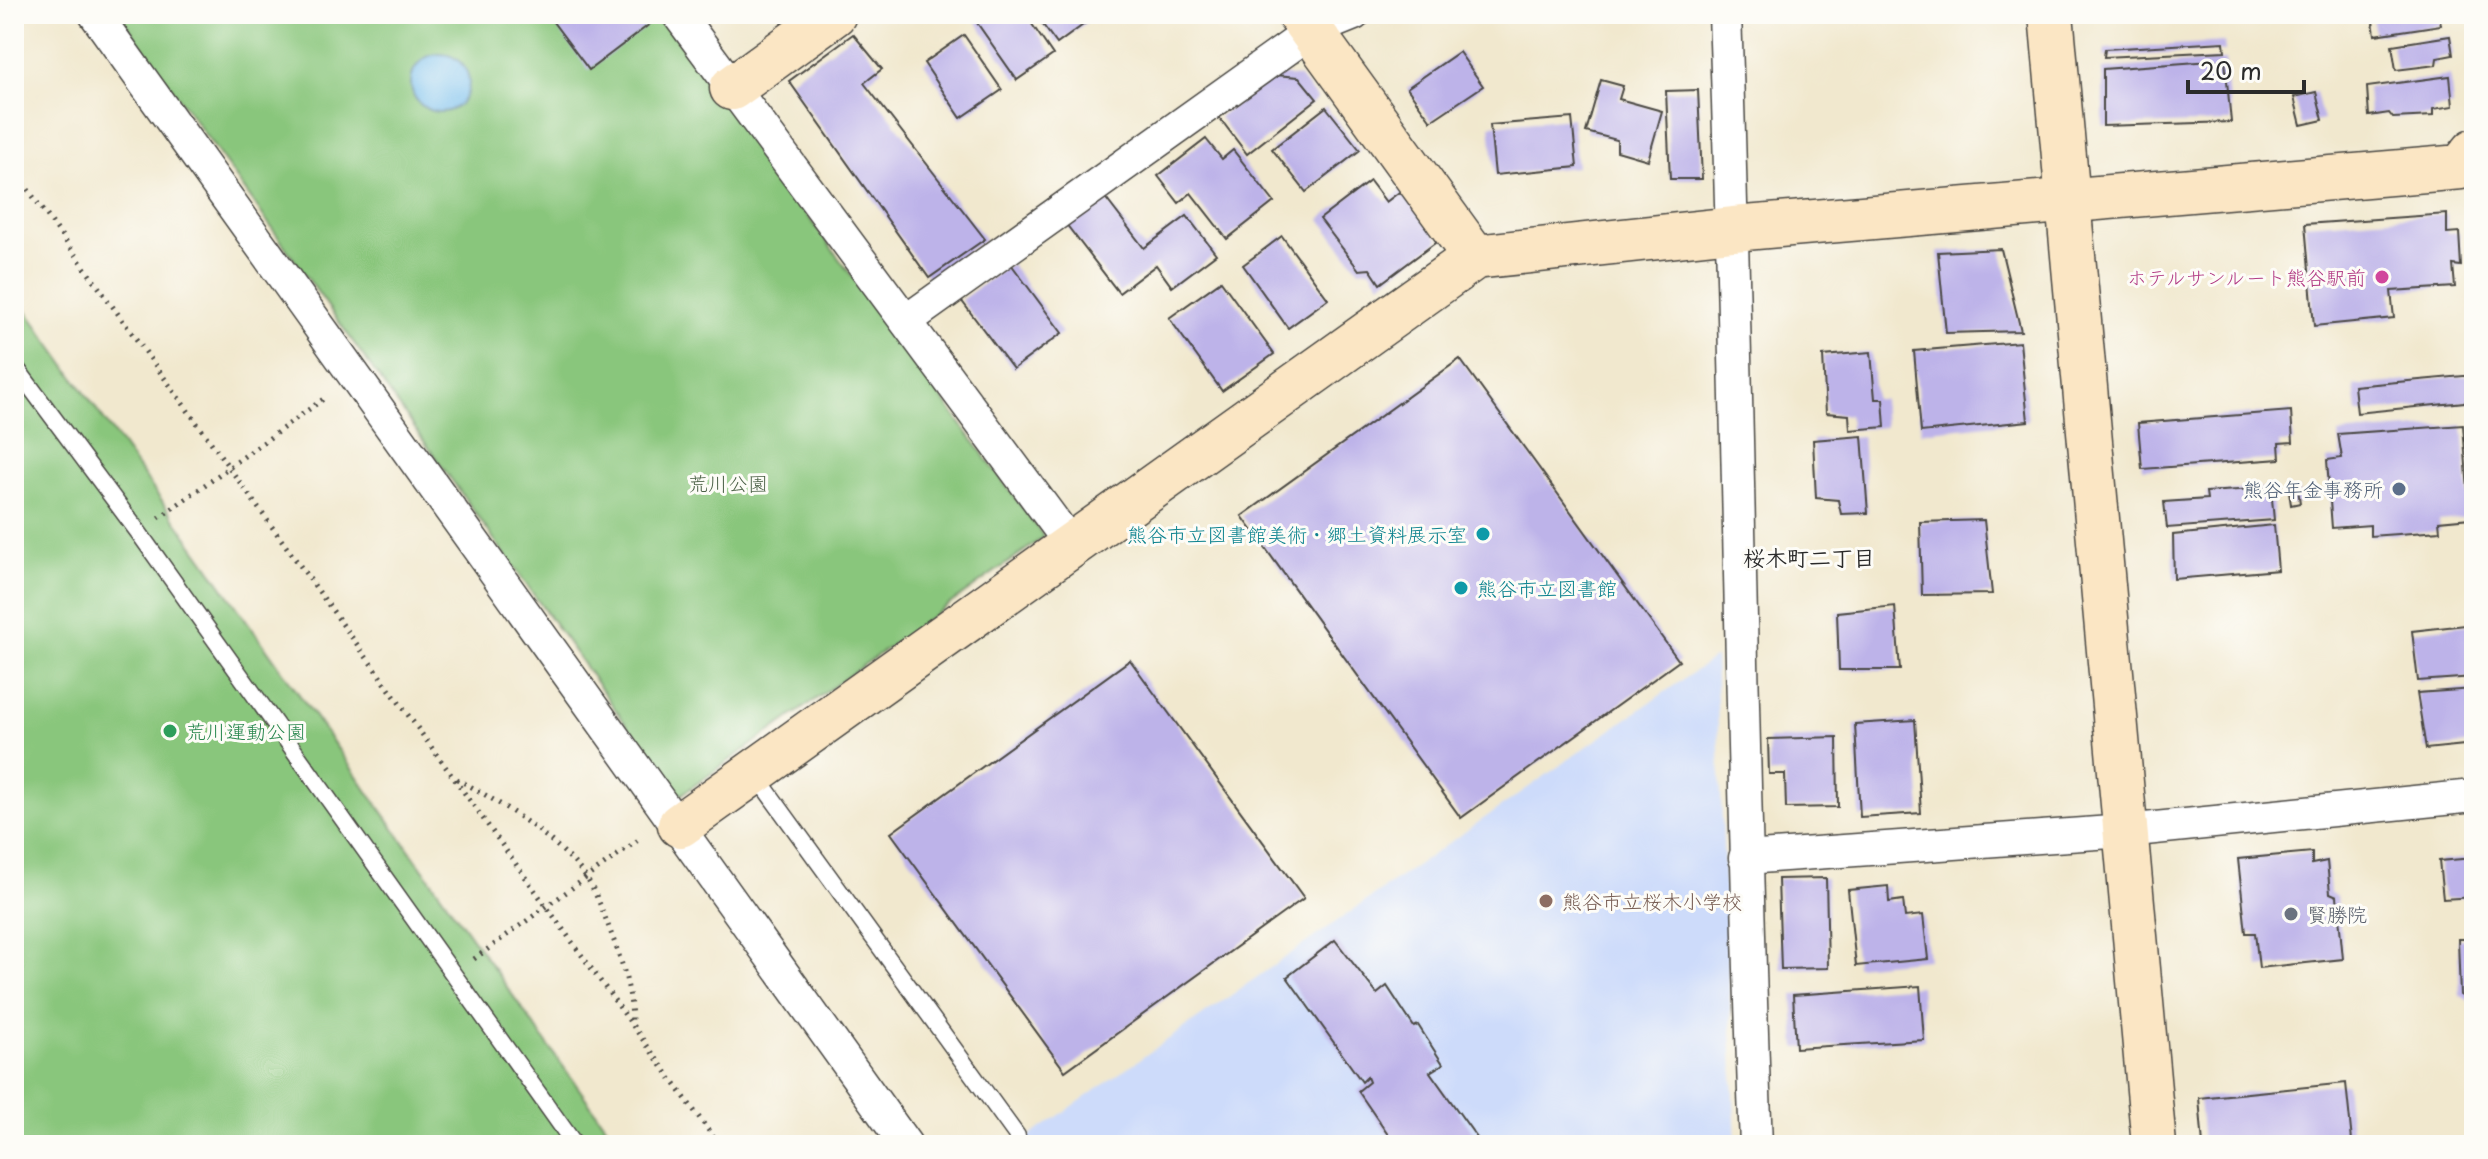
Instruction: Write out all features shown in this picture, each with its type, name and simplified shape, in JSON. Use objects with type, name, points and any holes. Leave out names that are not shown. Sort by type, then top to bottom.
[{"type":"street","points":[[95,14],[663,830],[906,1145]]},
{"type":"street","points":[[678,14],[1070,543]]},
{"type":"street","points":[[732,88],[834,14]]},
{"type":"street","points":[[906,321],[1305,23],[1354,14]]},
{"type":"street","points":[[1725,14],[1733,229],[1745,858],[1756,1145]]},
{"type":"street","points":[[2051,14],[2154,1145]]},
{"type":"street","points":[[1305,23],[1475,257]]},
{"type":"street","points":[[663,830],[753,772],[1475,257],[1733,229],[2470,166]]},
{"type":"street","points":[[1745,858],[2125,831],[2474,796]]},
{"type":"lane","points":[[14,365],[139,533],[575,1145]]},
{"type":"lane","points":[[753,772],[1017,1136]]},
{"type":"path","points":[[14,170],[719,1145]]},
{"type":"path","points":[[170,511],[338,389]]},
{"type":"path","points":[[456,779],[487,795],[556,846],[586,879],[617,950],[632,999],[632,1025]]},
{"type":"path","points":[[482,952],[586,879],[663,830]]},
{"type":"shaded area","name":"熊谷市立桜木小学校","points":[[1715,657],[1736,1145],[1017,1145]]},
{"type":"green space","name":"荒川公園","points":[[119,14],[659,14],[1044,537],[678,797]]},
{"type":"green space","name":"荒川運動公園","points":[[14,293],[619,1145],[14,1145]]},
{"type":"water","points":[[440,54],[460,63],[469,83],[460,103],[440,112],[420,103],[411,83],[420,63]]},
{"type":"building","points":[[547,14],[654,14],[658,18],[589,70]]},
{"type":"building","points":[[984,14],[1025,14],[1053,55],[1017,80],[975,20]]},
{"type":"building","points":[[1035,14],[1081,14],[1087,22],[1057,44]]},
{"type":"building","points":[[2372,14],[2439,14],[2441,25],[2375,35]]},
{"type":"building","points":[[853,34],[882,69],[864,83],[985,239],[929,278],[789,81]]},
{"type":"building","points":[[964,35],[1002,90],[961,118],[924,63]]},
{"type":"building","points":[[2450,36],[2453,55],[2437,58],[2436,65],[2396,70],[2392,45]]},
{"type":"building","points":[[2224,42],[2225,51],[2104,57],[2105,49]]},
{"type":"building","points":[[1459,52],[1483,86],[1431,121],[1407,88]]},
{"type":"building","points":[[2225,60],[2231,122],[2103,126],[2103,69]]},
{"type":"building","points":[[1275,75],[1299,77],[1317,99],[1247,154],[1219,117]]},
{"type":"building","points":[[2450,76],[2453,106],[2433,109],[2433,116],[2393,118],[2389,113],[2369,116],[2367,87]]},
{"type":"building","points":[[1601,80],[1623,86],[1619,99],[1662,111],[1648,160],[1617,151],[1617,140],[1586,132]]},
{"type":"building","points":[[1698,90],[1702,179],[1670,179],[1666,91]]},
{"type":"building","points":[[2316,92],[2323,120],[2301,125],[2294,97]]},
{"type":"building","points":[[1326,107],[1360,150],[1306,192],[1272,149]]},
{"type":"building","points":[[1572,118],[1577,167],[1495,175],[1490,125]]},
{"type":"building","points":[[1206,139],[1222,159],[1233,150],[1274,202],[1227,239],[1191,193],[1179,203],[1158,176]]},
{"type":"building","points":[[1370,181],[1386,202],[1402,190],[1439,240],[1380,284],[1370,269],[1359,270],[1320,219]]},
{"type":"building","points":[[1104,196],[1144,248],[1187,216],[1216,254],[1172,287],[1156,265],[1119,293],[1066,224]]},
{"type":"building","name":"ホテルサンルート熊谷駅前","points":[[2447,214],[2447,233],[2459,232],[2461,266],[2453,265],[2455,287],[2391,291],[2394,318],[2314,326],[2305,224]]},
{"type":"building","points":[[1282,236],[1328,299],[1288,328],[1243,265]]},
{"type":"building","points":[[2001,249],[2021,331],[1946,333],[1938,252]]},
{"type":"building","points":[[1011,264],[1062,333],[1013,369],[961,300]]},
{"type":"building","points":[[1221,281],[1274,354],[1222,391],[1169,318]]},
{"type":"building","points":[[2020,342],[2028,421],[1921,432],[1914,351]]},
{"type":"building","points":[[1871,352],[1875,399],[1883,399],[1885,427],[1850,430],[1849,415],[1826,413],[1823,356]]},
{"type":"building","name":"熊谷市立図書館","points":[[1460,359],[1679,661],[1461,818],[1242,516]]},
{"type":"building","points":[[2474,375],[2474,401],[2357,413],[2354,386]]},
{"type":"building","points":[[2291,411],[2293,442],[2279,443],[2280,459],[2142,469],[2138,423]]},
{"type":"building","name":"熊谷年金事務所","points":[[2463,425],[2470,518],[2439,521],[2440,531],[2370,536],[2370,525],[2332,528],[2327,460],[2342,458],[2338,434]]},
{"type":"building","points":[[1862,436],[1868,513],[1841,514],[1838,500],[1816,498],[1813,440]]},
{"type":"building","points":[[2271,488],[2274,520],[2167,528],[2164,502],[2207,499],[2206,492]]},
{"type":"building","points":[[2298,489],[2300,503],[2291,505],[2289,491]]},
{"type":"building","points":[[1984,520],[1992,594],[1922,595],[1920,522]]},
{"type":"building","points":[[2274,525],[2278,570],[2174,579],[2173,535]]},
{"type":"building","points":[[1895,606],[1900,670],[1839,670],[1837,612]]},
{"type":"building","points":[[2474,624],[2474,677],[2418,681],[2412,631]]},
{"type":"building","points":[[1130,660],[1304,898],[1065,1071],[891,833]]},
{"type":"building","points":[[2474,689],[2474,744],[2426,749],[2417,693]]},
{"type":"building","points":[[1915,720],[1921,813],[1860,817],[1855,724]]},
{"type":"building","points":[[1837,737],[1838,807],[1786,808],[1785,774],[1769,774],[1768,739]]},
{"type":"building","name":"賢勝院","points":[[2312,852],[2312,864],[2327,861],[2330,893],[2337,896],[2343,959],[2259,968],[2255,933],[2246,933],[2238,859]]},
{"type":"building","points":[[2474,858],[2474,897],[2443,899],[2439,861]]},
{"type":"building","points":[[1826,878],[1828,968],[1781,969],[1778,879]]},
{"type":"building","points":[[1888,886],[1889,902],[1903,900],[1905,917],[1923,915],[1928,959],[1856,966],[1848,890]]},
{"type":"building","points":[[2458,939],[2474,939],[2474,1003],[2460,995]]},
{"type":"building","points":[[1335,940],[1377,994],[1387,986],[1414,1027],[1418,1025],[1443,1064],[1430,1072],[1482,1145],[1395,1145],[1358,1091],[1369,1082],[1367,1077],[1362,1082],[1287,977]]},
{"type":"building","points":[[1920,986],[1924,1040],[1796,1048],[1793,995]]},
{"type":"building","points":[[2346,1083],[2352,1141],[2341,1145],[2203,1145],[2199,1098]]},
{"type":"place","name":"ホテルサンルート熊谷駅前","points":[[2382,277]]},
{"type":"place","name":"熊谷年金事務所","points":[[2399,489]]},
{"type":"place","name":"熊谷市立図書館美術・郷土資料展示室","points":[[1483,534]]},
{"type":"place","name":"熊谷市立図書館","points":[[1461,588]]},
{"type":"place","name":"荒川運動公園","points":[[170,731]]},
{"type":"place","name":"熊谷市立桜木小学校","points":[[1546,901]]},
{"type":"place","name":"賢勝院","points":[[2291,914]]},
{"type":"district","name":"桜木町二丁目","points":[[1809,556]]}]
